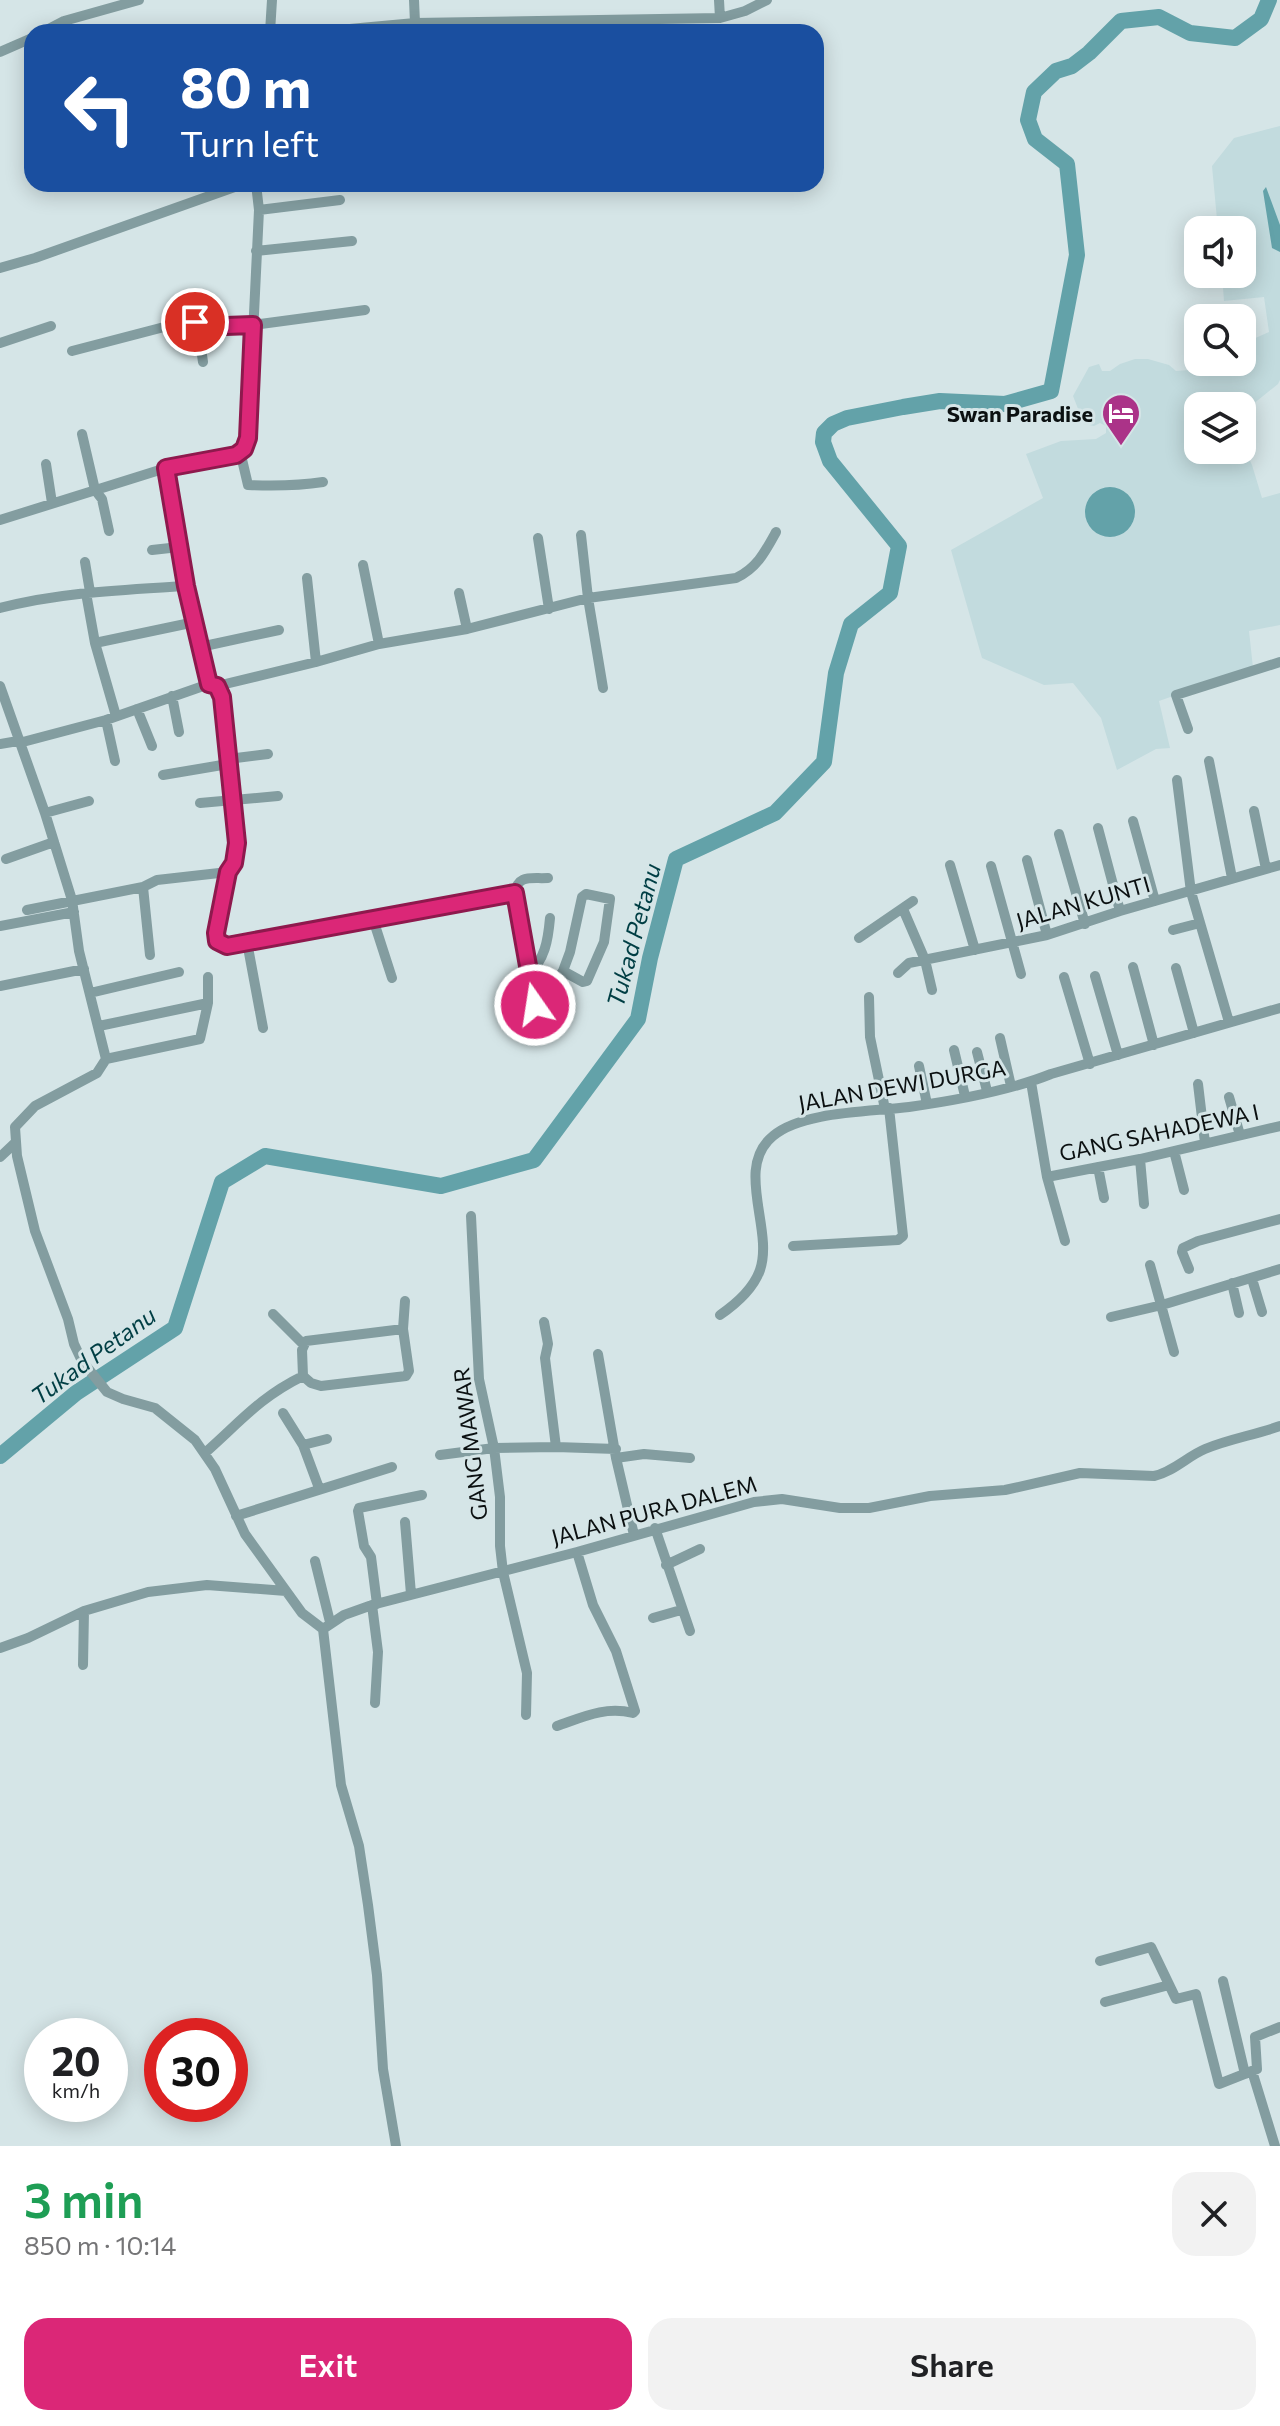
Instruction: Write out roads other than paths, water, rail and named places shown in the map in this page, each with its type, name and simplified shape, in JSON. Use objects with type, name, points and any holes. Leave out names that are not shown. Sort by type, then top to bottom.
[{"type":"street","points":[[58,24],[139,0]]},
{"type":"street","points":[[270,24],[272,0]]},
{"type":"street","points":[[414,0],[415,23]]},
{"type":"street","points":[[719,0],[720,18]]},
{"type":"street","points":[[404,24],[720,18],[745,11],[767,0]]},
{"type":"street","points":[[0,52],[24,42]]},
{"type":"street","points":[[0,268],[221,192]]},
{"type":"street","points":[[0,520],[166,468],[236,455],[240,451],[248,438],[259,210],[257,192]]},
{"type":"street","points":[[259,210],[340,200]]},
{"type":"street","points":[[256,251],[352,241]]},
{"type":"street","points":[[198,327],[253,325],[365,310]]},
{"type":"street","points":[[72,351],[191,320],[198,327],[203,362]]},
{"type":"street","points":[[0,343],[51,326]]},
{"type":"street","points":[[82,434],[95,490],[102,499],[109,531]]},
{"type":"street","points":[[240,451],[248,485],[270,483],[288,487],[323,482]]},
{"type":"street","points":[[46,464],[52,503]]},
{"type":"street","points":[[166,468],[200,647],[213,685],[222,697],[234,801],[237,843],[234,863],[228,872],[217,939],[223,945],[247,942],[515,893]]},
{"type":"street","points":[[0,744],[111,718],[141,703],[379,644],[467,629],[588,598],[736,578],[750,572],[761,560],[776,532]]},
{"type":"street","points":[[581,535],[603,688]]},
{"type":"street","points":[[538,538],[549,609]]},
{"type":"street","points":[[152,550],[179,547]]},
{"type":"street","points":[[85,562],[95,643],[111,718],[115,761]]},
{"type":"street","points":[[363,565],[379,644]]},
{"type":"street","points":[[307,578],[316,662]]},
{"type":"street","points":[[0,608],[31,600],[88,593],[186,586]]},
{"type":"street","points":[[459,593],[467,629]]},
{"type":"street","points":[[95,643],[195,622]]},
{"type":"street","points":[[200,647],[279,630]]},
{"type":"street","points":[[1188,729],[1176,695],[1280,662]]},
{"type":"street","points":[[0,686],[45,813],[73,906],[78,943],[106,1059],[97,1073],[35,1106],[15,1127],[15,1143],[35,1231],[68,1319],[74,1344],[82,1361],[107,1392],[155,1408],[184,1429],[206,1452],[245,1534],[307,1619],[326,1625]]},
{"type":"street","points":[[172,696],[179,732]]},
{"type":"street","points":[[141,703],[152,746]]},
{"type":"street","points":[[163,775],[268,754]]},
{"type":"street","points":[[1209,761],[1232,878]]},
{"type":"street","points":[[1177,780],[1191,892],[1229,1022]]},
{"type":"street","points":[[200,803],[278,796]]},
{"type":"street","points":[[45,813],[89,801]]},
{"type":"street","points":[[1254,811],[1266,869]]},
{"type":"street","points":[[1133,821],[1155,901]]},
{"type":"street","points":[[1098,828],[1120,911]]},
{"type":"street","points":[[1059,834],[1085,924]]},
{"type":"street","points":[[6,859],[54,842]]},
{"type":"street","points":[[1027,860],[1047,935]]},
{"type":"street","points":[[950,865],[975,950]]},
{"type":"street","name":"JALAN KUNTI","points":[[898,973],[909,963],[1047,935],[1280,865]]},
{"type":"street","points":[[991,866],[1021,974]]},
{"type":"street","points":[[0,926],[143,887],[157,880],[228,872]]},
{"type":"street","points":[[548,878],[520,880],[515,893],[535,1005],[539,1006],[563,971],[582,897],[586,894],[608,897],[611,901],[604,942],[587,981],[583,982],[563,971]]},
{"type":"street","points":[[143,887],[150,955]]},
{"type":"street","points":[[859,938],[913,901]]},
{"type":"street","points":[[27,910],[73,906]]},
{"type":"street","points":[[903,909],[925,960],[932,990]]},
{"type":"street","points":[[528,975],[542,958],[550,918]]},
{"type":"street","points":[[373,919],[392,978]]},
{"type":"street","points":[[1173,930],[1200,923]]},
{"type":"street","points":[[247,942],[263,1028]]},
{"type":"street","points":[[1133,967],[1154,1045]]},
{"type":"street","points":[[1176,968],[1194,1033]]},
{"type":"street","points":[[0,986],[84,969]]},
{"type":"street","points":[[90,993],[179,972]]},
{"type":"street","points":[[1095,976],[1118,1055]]},
{"type":"street","points":[[106,1059],[197,1041],[201,1037],[208,1003],[208,977]]},
{"type":"street","points":[[1064,977],[1090,1064]]},
{"type":"street","points":[[793,1246],[898,1240],[903,1236],[887,1109],[870,1037],[869,997]]},
{"type":"street","points":[[99,1026],[208,1003]]},
{"type":"street","name":"JALAN DEWI DURGA","points":[[720,1315],[747,1292],[761,1268],[756,1166],[766,1142],[775,1133],[798,1123],[927,1104],[1031,1082],[1280,1008]]},
{"type":"street","points":[[1000,1038],[1011,1086]]},
{"type":"street","points":[[954,1050],[965,1096]]},
{"type":"street","points":[[977,1052],[987,1091]]},
{"type":"street","points":[[919,1066],[927,1104]]},
{"type":"street","points":[[1031,1082],[1047,1177],[1065,1241]]},
{"type":"street","points":[[1198,1084],[1205,1143]]},
{"type":"street","points":[[1229,1097],[1240,1135]]},
{"type":"street","name":"GANG SAHADEWA I","points":[[1047,1177],[1280,1126]]},
{"type":"street","points":[[0,1157],[15,1143]]},
{"type":"street","points":[[1174,1151],[1184,1190]]},
{"type":"street","points":[[1140,1159],[1144,1204]]},
{"type":"street","points":[[1098,1167],[1104,1198]]},
{"type":"street","name":"GANG MAWAR","points":[[471,1216],[479,1379],[494,1448],[500,1497],[503,1572],[527,1673],[526,1715]]},
{"type":"street","points":[[1189,1269],[1182,1252],[1184,1247],[1280,1219]]},
{"type":"street","points":[[1150,1265],[1174,1352]]},
{"type":"street","points":[[1111,1317],[1280,1269]]},
{"type":"street","points":[[1252,1279],[1262,1312]]},
{"type":"street","points":[[1232,1283],[1239,1313]]},
{"type":"street","points":[[273,1314],[303,1344],[303,1376],[321,1386],[403,1377],[409,1371],[403,1329],[405,1301]]},
{"type":"street","points":[[544,1322],[548,1344],[545,1358],[556,1447]]},
{"type":"street","points":[[303,1344],[313,1339],[403,1329]]},
{"type":"street","points":[[598,1354],[634,1535]]},
{"type":"street","points":[[206,1452],[273,1391],[303,1376]]},
{"type":"street","points":[[283,1413],[303,1445],[319,1488]]},
{"type":"street","name":"JALAN PURA DALEM","points":[[326,1625],[374,1604],[768,1499],[840,1508],[869,1508],[930,1496],[1005,1490],[1080,1473],[1157,1475],[1201,1451],[1280,1426]]},
{"type":"street","points":[[303,1445],[327,1439]]},
{"type":"street","points":[[440,1455],[494,1448],[556,1447],[690,1458]]},
{"type":"street","points":[[236,1516],[392,1467]]},
{"type":"street","points":[[375,1703],[378,1652],[371,1557],[364,1546],[358,1511],[359,1508],[422,1495]]},
{"type":"street","points":[[405,1522],[411,1594]]},
{"type":"street","points":[[655,1528],[690,1631]]},
{"type":"street","points":[[666,1565],[700,1549]]},
{"type":"street","points":[[557,1726],[594,1713],[635,1711],[616,1651],[593,1605],[577,1552]]},
{"type":"street","points":[[315,1561],[326,1625],[341,1785],[359,1846],[368,1905],[377,1975],[383,2069],[396,2146]]},
{"type":"street","points":[[0,1648],[84,1611],[148,1592],[207,1585],[286,1591]]},
{"type":"street","points":[[653,1618],[681,1610]]},
{"type":"street","points":[[83,1665],[84,1611]]},
{"type":"street","points":[[1100,1961],[1151,1947],[1176,1999],[1196,1994],[1219,2084],[1257,2069],[1255,2037],[1280,2027]]},
{"type":"street","points":[[1223,1981],[1248,2072],[1275,2146]]},
{"type":"street","points":[[1105,2002],[1169,1985]]},
{"type":"water","points":[[1266,187],[1280,225],[1280,252],[1272,248],[1263,191]]},
{"type":"water","points":[[1110,487],[1128,494],[1135,512],[1128,530],[1110,537],[1092,530],[1085,512],[1092,494]]},
{"type":"waterway","name":"Tukad Petanu","points":[[0,1456],[76,1393],[175,1328],[222,1182],[265,1156],[441,1186],[534,1160],[638,1019],[650,958],[676,859],[775,813],[824,762],[836,673],[851,624],[890,593],[899,546],[830,461],[823,442],[824,433],[833,424],[847,418],[903,407],[940,401],[1005,404],[1051,391],[1077,255],[1067,164],[1035,139],[1028,120],[1034,92],[1056,71],[1072,66],[1089,53],[1121,21],[1159,17],[1190,33],[1235,38],[1261,19],[1269,0]]},
{"type":"place","name":"Swan Paradise","points":[[1121,447]]}]
